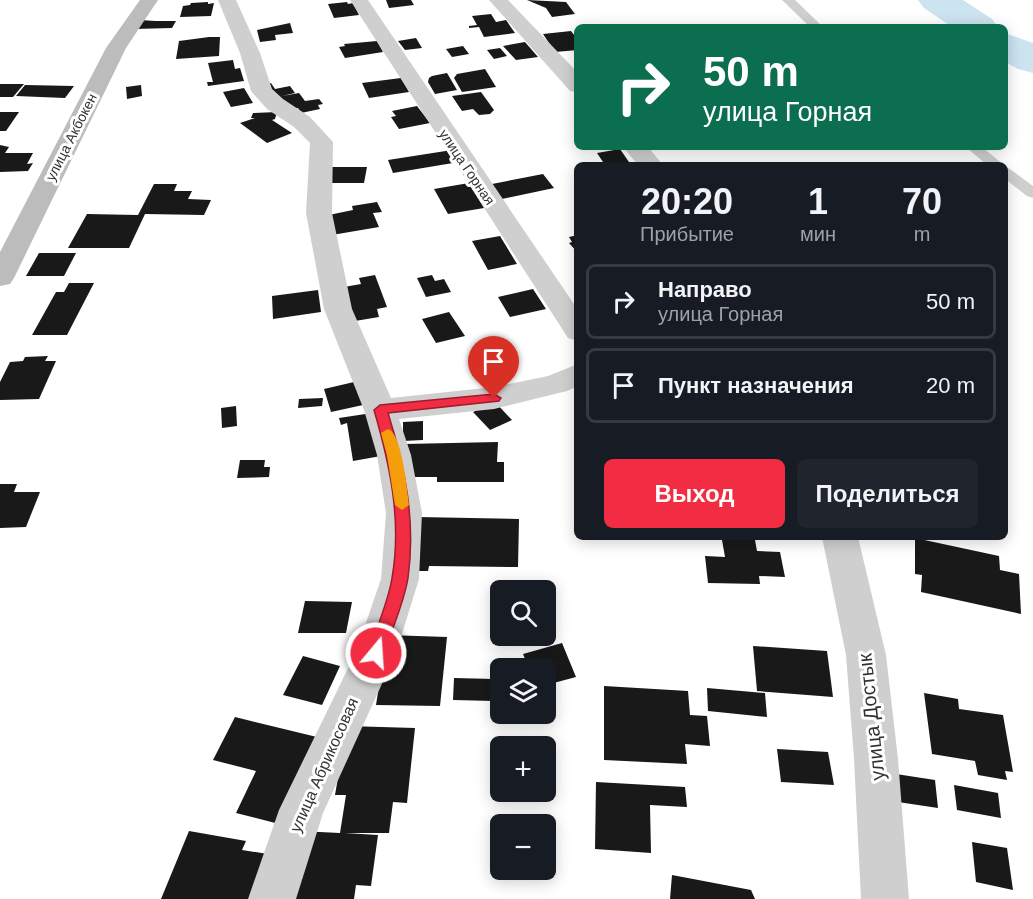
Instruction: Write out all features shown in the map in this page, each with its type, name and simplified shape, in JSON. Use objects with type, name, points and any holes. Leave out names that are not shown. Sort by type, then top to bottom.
[{"type":"street","name":"улица Абрикосовая","points":[[228,0],[250,53],[262,91],[275,104],[302,122],[321,142],[319,213],[338,309],[380,410],[394,455],[404,513],[400,579],[376,653],[301,810],[272,899]]},
{"type":"street","name":"улица Горная","points":[[359,0],[574,326]]},
{"type":"street","points":[[498,0],[574,82]]},
{"type":"street","name":"улица Акбокен","points":[[0,278],[116,48],[145,1]]},
{"type":"street","points":[[638,150],[648,162]]},
{"type":"street","points":[[380,410],[494,398],[556,384],[574,376]]},
{"type":"street","name":"улица Достык","points":[[841,540],[866,655],[876,759],[885,899]]},
{"type":"lane","points":[[788,0],[814,24]]},
{"type":"lane","points":[[977,150],[992,162]]},
{"type":"lane","points":[[1008,174],[1033,194]]},
{"type":"building","points":[[386,0],[411,0],[414,5],[389,8]]},
{"type":"building","points":[[527,0],[566,2],[575,14],[552,17],[546,8]]},
{"type":"building","points":[[208,2],[208,4],[214,3],[211,16],[180,17],[183,6]]},
{"type":"building","points":[[347,2],[348,4],[353,3],[359,15],[334,18],[328,4]]},
{"type":"building","points":[[491,14],[496,22],[506,20],[515,33],[484,37],[479,27],[469,28],[469,26],[477,25],[472,16]]},
{"type":"building","points":[[140,20],[176,21],[172,28],[134,29]]},
{"type":"building","points":[[290,23],[293,33],[275,35],[276,40],[260,42],[257,30]]},
{"type":"building","points":[[571,31],[574,35],[574,50],[555,52],[543,34]]},
{"type":"building","points":[[220,37],[219,56],[176,59],[179,41]]},
{"type":"building","points":[[416,38],[422,48],[405,50],[398,41]]},
{"type":"building","points":[[377,41],[383,52],[345,58],[339,47],[345,46],[344,44]]},
{"type":"building","points":[[525,42],[538,57],[516,60],[503,46]]},
{"type":"building","points":[[463,46],[469,54],[452,57],[446,49]]},
{"type":"building","points":[[500,48],[507,56],[494,59],[487,50]]},
{"type":"building","points":[[233,60],[235,69],[240,68],[244,81],[208,86],[207,82],[213,82],[208,63]]},
{"type":"building","points":[[485,69],[496,87],[462,92],[454,78],[457,74]]},
{"type":"building","points":[[447,73],[457,90],[435,94],[428,82],[429,78]]},
{"type":"building","points":[[401,78],[409,92],[369,98],[362,83]]},
{"type":"building","points":[[271,83],[275,89],[290,86],[295,93],[282,96],[299,93],[305,101],[319,99],[323,104],[318,105],[320,109],[301,113],[298,108],[285,111],[262,85]]},
{"type":"building","points":[[0,84],[24,84],[13,97],[0,97]]},
{"type":"building","points":[[25,85],[74,86],[65,98],[16,96]]},
{"type":"building","points":[[141,85],[142,96],[127,99],[126,87]]},
{"type":"building","points":[[244,88],[253,103],[231,107],[223,92]]},
{"type":"building","points":[[481,92],[494,110],[490,114],[479,115],[473,109],[462,111],[452,96]]},
{"type":"building","points":[[417,106],[430,123],[399,129],[391,117],[396,116],[392,111]]},
{"type":"building","points":[[0,112],[19,112],[6,131],[0,131]]},
{"type":"building","points":[[277,112],[275,119],[272,120],[292,133],[267,143],[240,123],[255,118],[251,118],[253,113]]},
{"type":"building","points":[[0,145],[9,147],[5,153],[33,153],[27,164],[33,163],[28,171],[0,172]]},
{"type":"building","points":[[452,150],[459,162],[393,173],[388,160]]},
{"type":"building","points":[[621,150],[629,162],[603,162],[597,153]]},
{"type":"building","points":[[328,167],[367,167],[364,183],[324,183]]},
{"type":"building","points":[[543,174],[554,188],[502,199],[492,184]]},
{"type":"building","points":[[469,183],[484,208],[448,214],[434,189]]},
{"type":"building","points":[[154,184],[177,184],[174,191],[192,191],[188,199],[211,200],[204,215],[145,214],[129,248],[68,248],[87,214],[138,215]]},
{"type":"building","points":[[377,202],[382,212],[373,213],[379,227],[332,235],[324,216],[353,210],[352,206]]},
{"type":"building","points":[[500,236],[517,264],[488,270],[472,241]]},
{"type":"building","points":[[574,236],[574,249],[569,243],[572,242],[569,237]]},
{"type":"building","points":[[39,253],[76,253],[64,276],[26,276]]},
{"type":"building","points":[[375,275],[387,307],[377,309],[379,317],[349,322],[344,287],[361,284],[359,278]]},
{"type":"building","points":[[432,275],[435,281],[444,279],[451,292],[426,297],[417,278]]},
{"type":"building","points":[[69,283],[94,283],[67,335],[32,335],[56,292],[64,292]]},
{"type":"building","points":[[533,289],[546,309],[510,317],[498,297]]},
{"type":"building","points":[[318,290],[321,312],[273,319],[272,296]]},
{"type":"building","points":[[449,312],[465,336],[436,343],[422,319]]},
{"type":"building","points":[[48,356],[45,361],[56,361],[39,399],[0,400],[0,382],[10,362],[23,361],[25,357]]},
{"type":"building","points":[[354,382],[363,405],[331,412],[324,389]]},
{"type":"building","points":[[323,398],[322,406],[298,408],[299,399]]},
{"type":"building","points":[[495,402],[512,420],[490,430],[473,412]]},
{"type":"building","points":[[236,406],[237,426],[222,428],[221,408]]},
{"type":"building","points":[[372,413],[381,456],[353,461],[347,423],[341,425],[339,418]]},
{"type":"building","points":[[423,421],[423,440],[403,441],[403,422]]},
{"type":"building","points":[[498,442],[497,462],[504,462],[504,482],[437,482],[437,477],[402,477],[405,444]]},
{"type":"building","points":[[240,460],[265,460],[264,467],[270,467],[269,477],[237,478]]},
{"type":"building","points":[[0,484],[17,484],[14,492],[40,492],[26,527],[0,528]]},
{"type":"building","points":[[418,517],[519,519],[518,567],[429,566],[428,571],[411,571]]},
{"type":"building","points":[[722,540],[755,540],[757,551],[780,552],[785,577],[759,576],[760,584],[708,583],[705,556],[725,557]]},
{"type":"building","points":[[915,540],[999,556],[1000,570],[1019,574],[1021,614],[921,592],[922,575],[915,574]]},
{"type":"building","points":[[305,601],[352,602],[346,633],[298,633]]},
{"type":"building","points":[[387,635],[447,637],[440,706],[376,705]]},
{"type":"building","points":[[562,643],[576,677],[556,682],[556,658],[525,658],[523,654]]},
{"type":"building","points":[[753,646],[827,651],[833,697],[757,691]]},
{"type":"building","points":[[303,656],[340,666],[322,705],[283,695]]},
{"type":"building","points":[[454,678],[490,679],[490,701],[453,700]]},
{"type":"building","points":[[604,686],[688,691],[690,715],[707,716],[710,746],[685,744],[687,764],[604,760]]},
{"type":"building","points":[[707,688],[765,693],[767,717],[708,711]]},
{"type":"building","points":[[924,693],[958,699],[959,709],[1003,715],[1013,772],[1005,771],[1007,780],[978,775],[975,761],[932,754]]},
{"type":"building","points":[[235,717],[321,738],[283,825],[236,813],[256,771],[213,760]]},
{"type":"building","points":[[347,726],[415,728],[407,803],[393,802],[389,833],[345,833],[378,835],[371,886],[356,885],[354,899],[293,899],[299,831],[340,833],[346,795],[335,795]]},
{"type":"building","points":[[777,749],[828,752],[834,785],[781,782]]},
{"type":"building","points":[[896,774],[935,780],[938,808],[898,802]]},
{"type":"building","points":[[596,782],[685,787],[687,807],[650,805],[651,853],[595,849]]},
{"type":"building","points":[[954,785],[998,793],[1001,818],[957,810]]},
{"type":"building","points":[[189,831],[246,841],[242,850],[268,854],[253,899],[161,899]]},
{"type":"building","points":[[972,842],[1007,848],[1013,890],[976,882]]},
{"type":"building","points":[[672,875],[751,890],[755,899],[670,899]]},
{"type":"waterway","points":[[937,0],[973,24]]},
{"type":"waterway","points":[[1008,47],[1033,60]]},
{"type":"slow traffic","points":[[388,433],[402,505]]},
{"type":"route","points":[[376,653],[400,579],[404,513],[394,455],[380,410],[494,398]]}]
